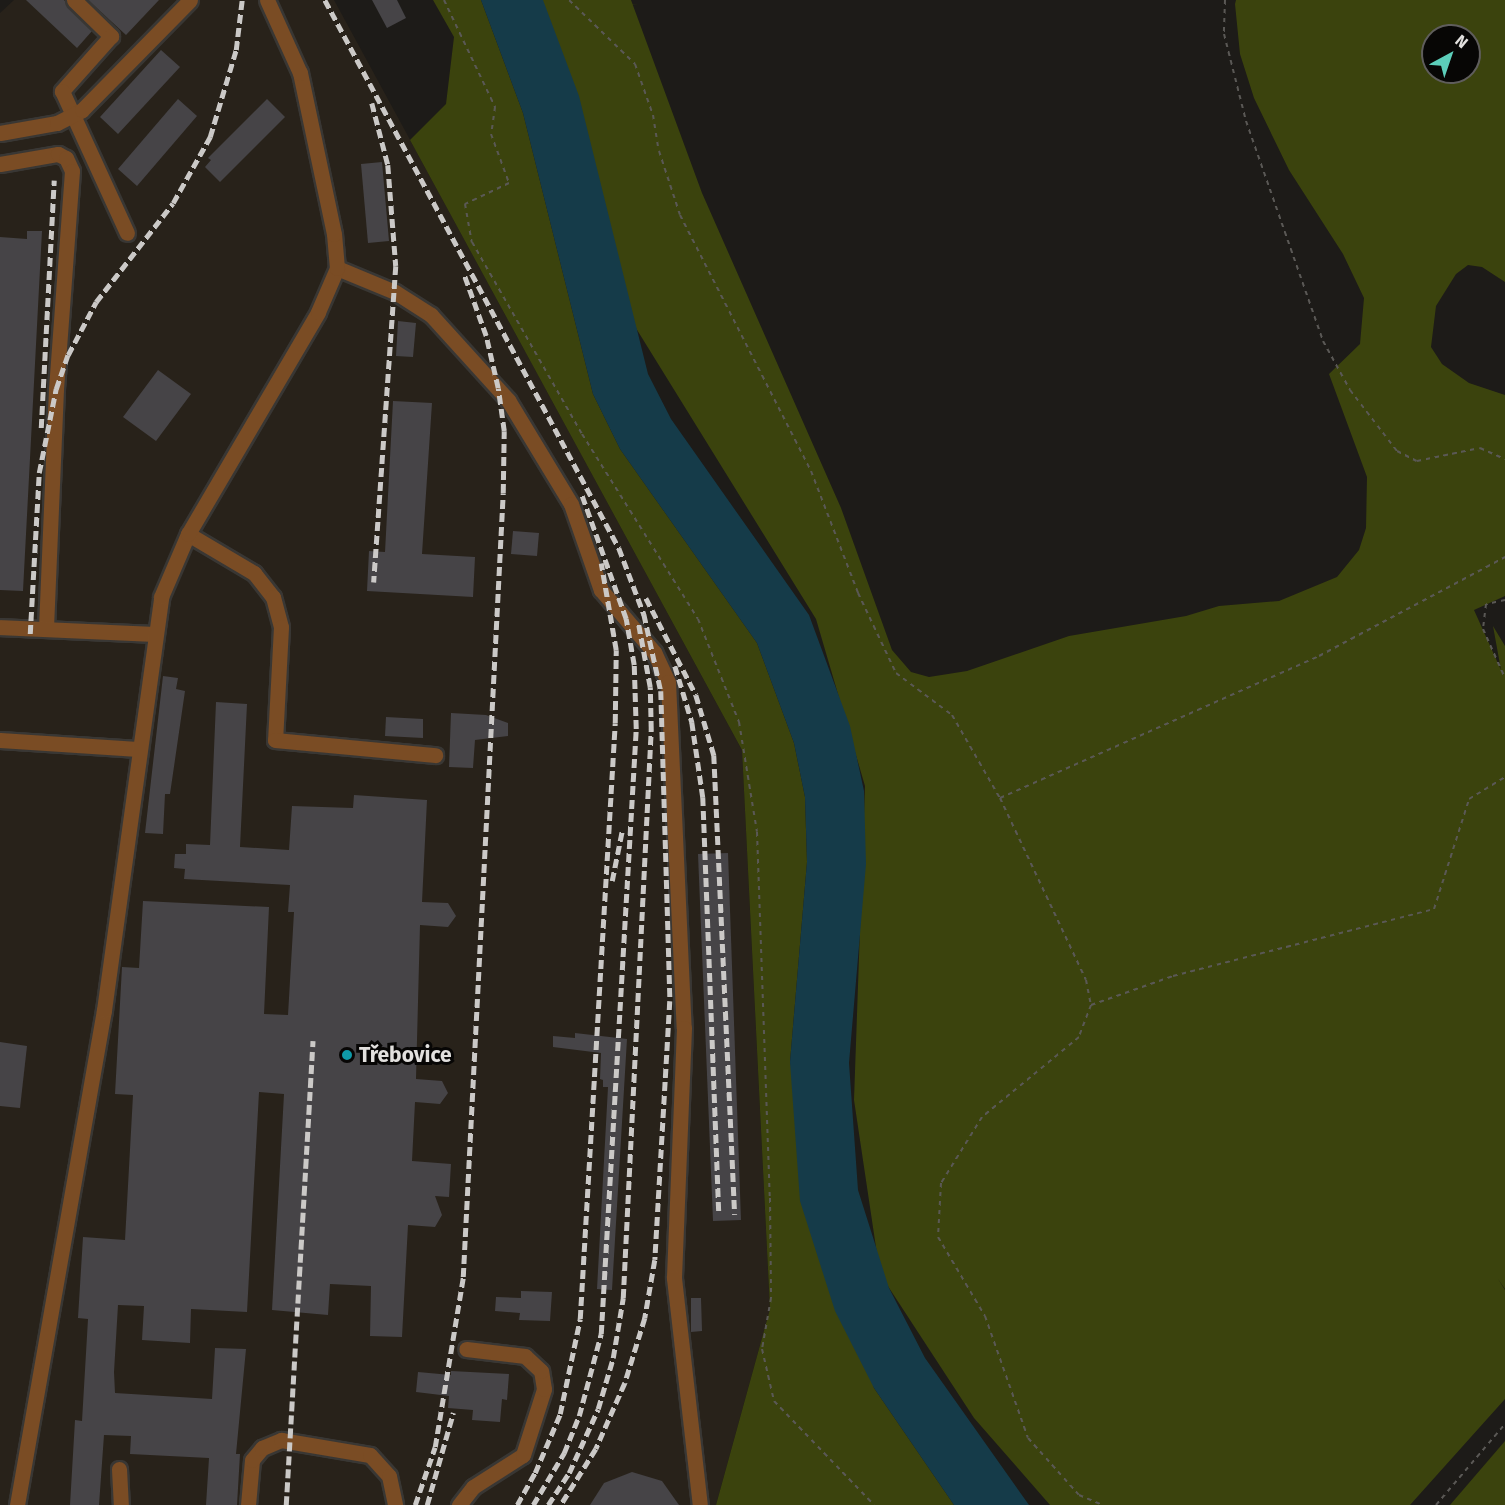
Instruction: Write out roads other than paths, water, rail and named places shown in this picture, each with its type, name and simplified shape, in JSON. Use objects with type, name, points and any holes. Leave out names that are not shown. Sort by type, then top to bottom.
[{"type":"lane","points":[[74,0],[111,36],[62,91],[76,114],[127,233]]},
{"type":"lane","points":[[0,133],[57,123],[76,114],[190,0]]},
{"type":"lane","points":[[17,1505],[97,1056],[153,634],[165,583],[188,534],[318,312],[337,268],[334,234],[300,73],[267,0]]},
{"type":"lane","points":[[0,164],[58,154],[66,158],[72,171],[56,389],[46,627]]},
{"type":"lane","points":[[337,268],[394,292],[431,315],[503,394],[526,425],[571,504],[603,593],[654,652],[669,681],[684,1028],[674,1278],[700,1505]]},
{"type":"lane","points":[[188,534],[254,573],[277,607],[281,640],[275,740],[435,755]]},
{"type":"lane","points":[[0,627],[46,627],[153,634]]},
{"type":"lane","points":[[0,740],[138,749]]},
{"type":"lane","points":[[459,1505],[472,1487],[523,1455],[544,1389],[541,1371],[525,1356],[466,1349]]},
{"type":"lane","points":[[249,1505],[252,1460],[262,1448],[281,1440],[370,1455],[389,1476],[394,1505]]},
{"type":"lane","points":[[119,1468],[121,1505]]},
{"type":"water","points":[[481,0],[543,0],[579,96],[648,374],[671,419],[809,615],[850,726],[864,791],[866,864],[849,1063],[858,1190],[889,1288],[925,1358],[1029,1505],[954,1505],[874,1388],[835,1311],[800,1201],[790,1062],[807,862],[805,797],[794,743],[757,643],[620,449],[593,394],[523,113]]},
{"type":"railway","points":[[30,634],[39,473],[56,389],[68,355],[96,302],[173,203],[210,137],[236,50],[242,0]]},
{"type":"railway","points":[[325,0],[619,548],[644,614],[661,691],[670,1001],[655,1260],[645,1318],[625,1383],[596,1449],[561,1505]]},
{"type":"railway","points":[[372,103],[388,165],[396,266],[374,582]]},
{"type":"railway","points":[[41,428],[54,180]]},
{"type":"railway","points":[[415,1505],[435,1447],[463,1277],[503,493],[504,431],[498,388],[486,336],[464,275]]},
{"type":"railway","points":[[533,1505],[564,1453],[579,1416],[601,1334],[636,729],[634,665],[626,619],[581,493]]},
{"type":"railway","points":[[517,1505],[535,1473],[560,1414],[580,1319],[615,723],[616,650],[601,563]]},
{"type":"railway","points":[[646,598],[696,695],[714,755],[735,1215]]},
{"type":"railway","points":[[548,1505],[569,1473],[598,1409],[613,1358],[623,1298],[651,730],[650,687],[638,622]]},
{"type":"railway","points":[[675,666],[692,722],[703,797],[719,1214]]},
{"type":"railway","points":[[612,881],[622,831]]},
{"type":"railway","points":[[286,1505],[313,1041]]},
{"type":"railway","points":[[427,1505],[453,1413]]},
{"type":"place","name":"Třebovice","points":[[347,1055]]}]
